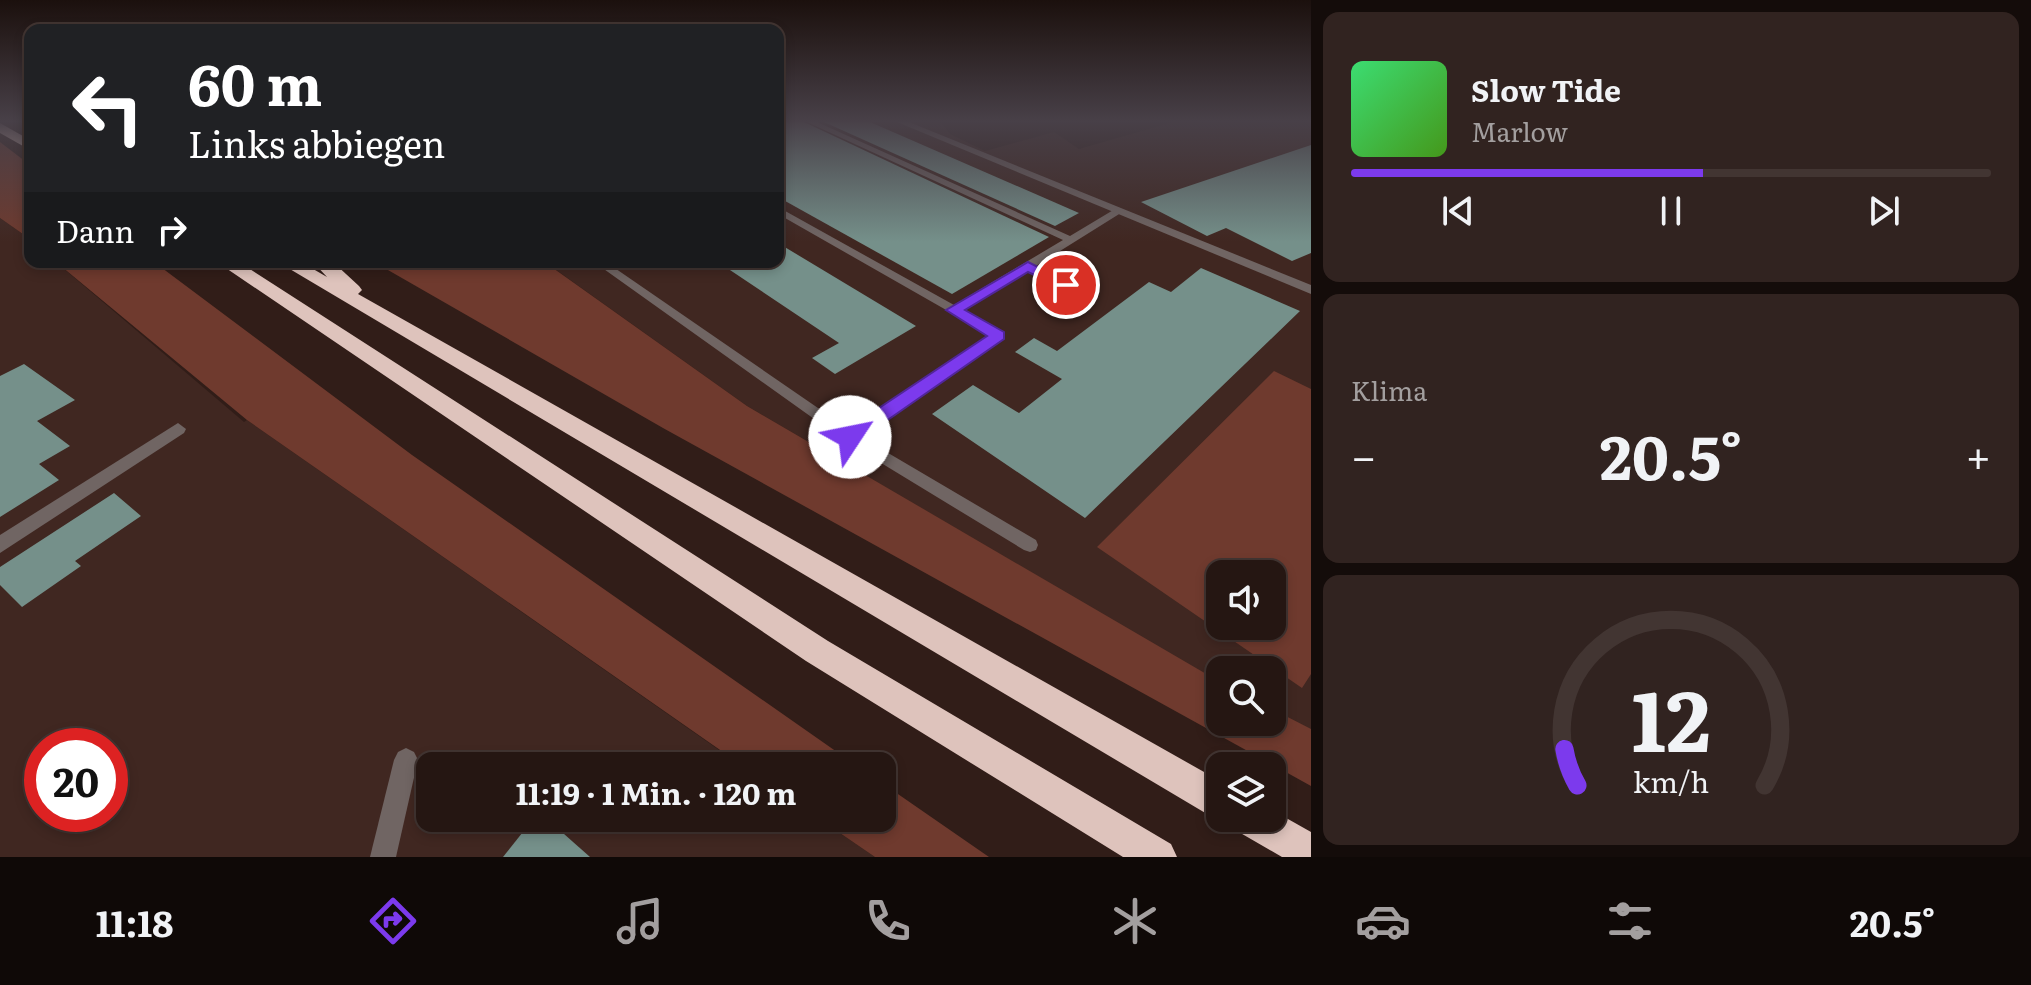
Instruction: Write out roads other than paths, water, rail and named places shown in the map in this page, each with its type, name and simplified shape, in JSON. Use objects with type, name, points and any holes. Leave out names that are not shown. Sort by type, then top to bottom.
[{"type":"highway","points":[[235,268],[817,651],[1158,857]]},
{"type":"highway","points":[[297,268],[382,320],[1206,793]]},
{"type":"highway","points":[[328,268],[382,320]]},
{"type":"highway","points":[[1274,832],[1311,853]]},
{"type":"street","points":[[1000,162],[1311,290]]},
{"type":"street","points":[[0,545],[178,429]]},
{"type":"street","points":[[383,857],[406,760]]},
{"type":"lane","points":[[899,162],[1071,240]]},
{"type":"lane","points":[[954,310],[1119,211]]},
{"type":"lane","points":[[784,213],[999,335],[850,437]]},
{"type":"lane","points":[[1028,266],[1086,294]]},
{"type":"lane","points":[[608,268],[850,437],[1030,545]]}]
